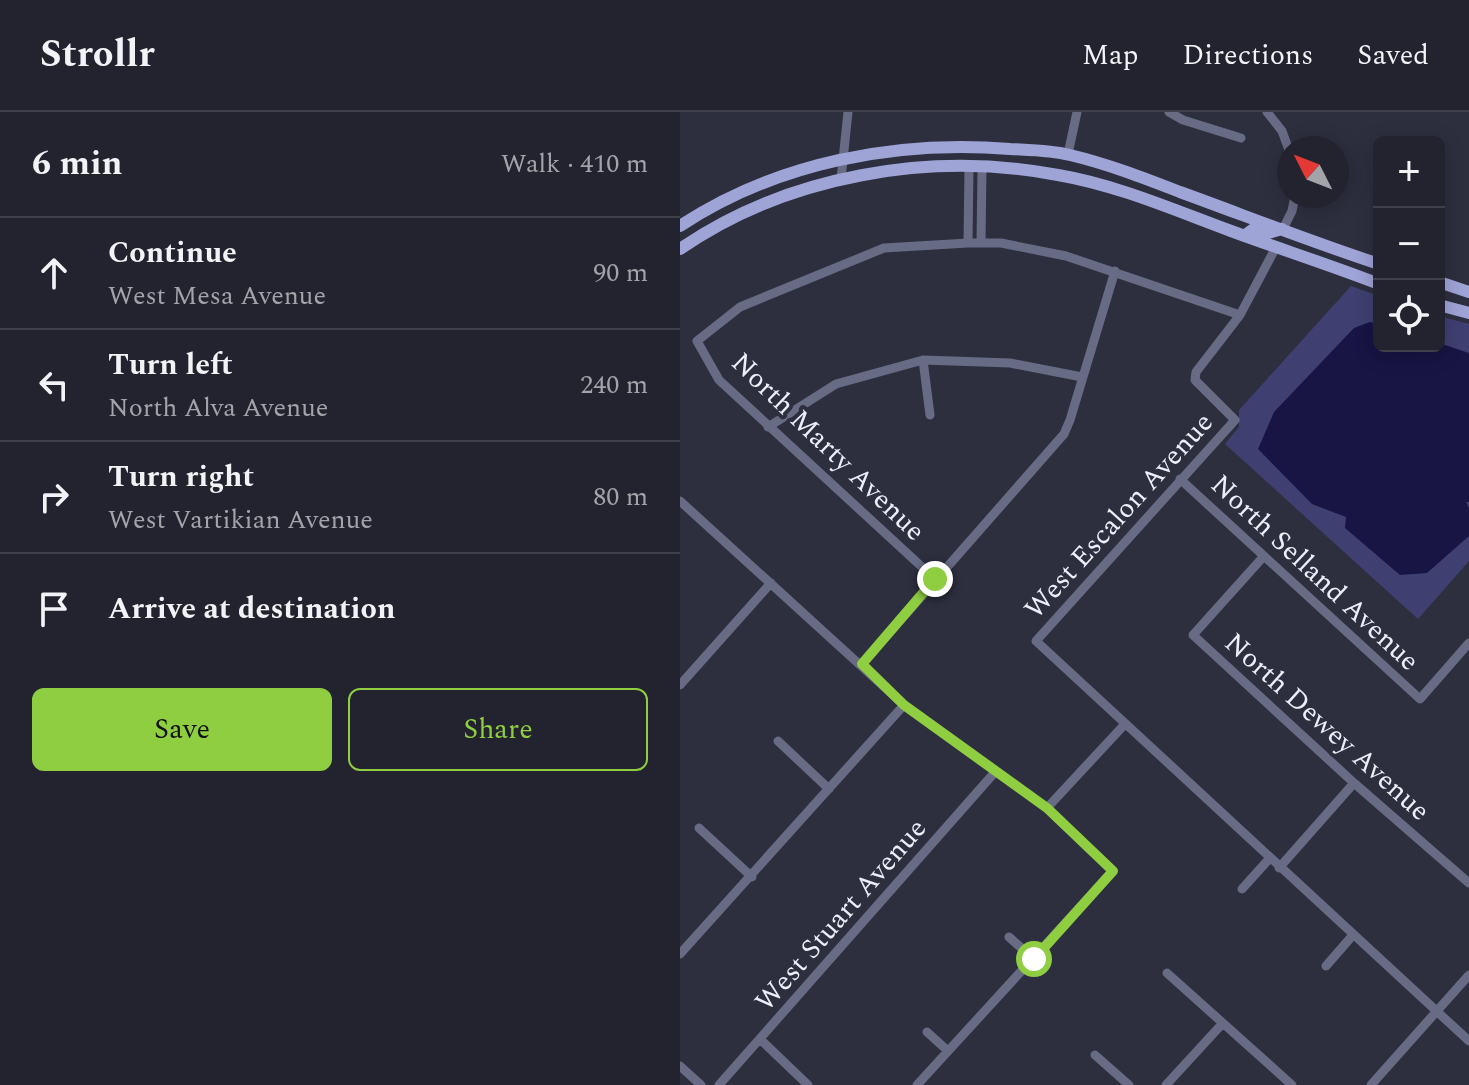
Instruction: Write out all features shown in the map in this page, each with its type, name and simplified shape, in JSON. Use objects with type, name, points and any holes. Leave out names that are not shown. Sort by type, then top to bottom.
[{"type":"main road","points":[[680,226],[727,199],[844,158],[933,146],[1014,149],[1068,154],[1122,170],[1373,262]]},
{"type":"main road","points":[[976,168],[981,159],[1014,149]]},
{"type":"main road","points":[[680,249],[728,220],[770,202],[841,179],[890,170],[1022,169],[1061,175],[1160,204],[1373,282]]},
{"type":"main road","points":[[1244,236],[1252,230],[1268,233],[1283,229]]},
{"type":"main road","points":[[1276,247],[1287,241],[1319,244]]},
{"type":"main road","points":[[1445,284],[1469,292]]},
{"type":"main road","points":[[1445,307],[1469,313]]},
{"type":"street","points":[[841,179],[848,112]]},
{"type":"street","points":[[1068,154],[1077,112]]},
{"type":"street","points":[[1169,112],[1183,120],[1241,138]]},
{"type":"street","points":[[1267,112],[1284,136]]},
{"type":"street","points":[[976,168],[968,243],[1001,243],[1066,256],[1240,315],[1276,247]]},
{"type":"street","points":[[976,168],[981,243]]},
{"type":"street","points":[[1283,229],[1293,208]]},
{"type":"street","name":"North Marty Avenue","points":[[935,579],[719,380],[697,341],[740,307],[884,248],[968,243]]},
{"type":"street","points":[[862,664],[1064,434],[1115,271]]},
{"type":"street","name":"West Escalon Avenue","points":[[1125,724],[1036,641],[1235,420],[1195,380],[1196,372],[1240,315]]},
{"type":"street","points":[[768,427],[836,384],[923,360],[1010,363],[1082,377]]},
{"type":"street","points":[[923,360],[930,415]]},
{"type":"street","name":"North Selland Avenue","points":[[1180,479],[1420,699],[1469,643]]},
{"type":"street","points":[[682,508],[771,583],[904,705],[1047,808],[1113,871],[917,1085]]},
{"type":"street","name":"North Dewey Avenue","points":[[1264,556],[1193,635],[1354,783],[1469,883]]},
{"type":"street","points":[[680,685],[771,583]]},
{"type":"street","points":[[680,954],[904,705]]},
{"type":"street","points":[[1047,808],[1125,724],[1469,1041]]},
{"type":"street","points":[[778,741],[829,789]]},
{"type":"street","name":"West Stuart Avenue","points":[[719,1085],[995,772]]},
{"type":"street","points":[[1279,868],[1354,783]]},
{"type":"street","points":[[699,828],[752,877]]},
{"type":"street","points":[[1242,889],[1269,859]]},
{"type":"street","points":[[1326,966],[1353,935]]},
{"type":"street","points":[[1009,937],[1034,959]]},
{"type":"street","points":[[1167,973],[1292,1085]]},
{"type":"street","points":[[1371,1085],[1469,975]]},
{"type":"street","points":[[1166,1085],[1222,1024]]},
{"type":"street","points":[[927,1032],[948,1051]]},
{"type":"street","points":[[761,1040],[808,1085]]},
{"type":"street","points":[[1095,1055],[1129,1085]]},
{"type":"street","points":[[680,1066],[701,1085]]},
{"type":"shaded area","points":[[1351,286],[1373,294],[1373,352],[1445,352],[1445,318],[1469,324],[1469,561],[1418,619],[1225,444],[1239,427],[1239,410]]},
{"type":"shaded area","points":[[1373,323],[1373,352],[1445,352],[1445,345],[1469,353],[1469,502],[1466,502],[1469,508],[1469,536],[1427,573],[1400,575],[1345,528],[1346,517],[1312,504],[1258,449],[1274,412],[1354,328]]},
{"type":"route","points":[[935,579],[862,664],[904,705],[1047,808],[1113,871],[1034,959]]}]
